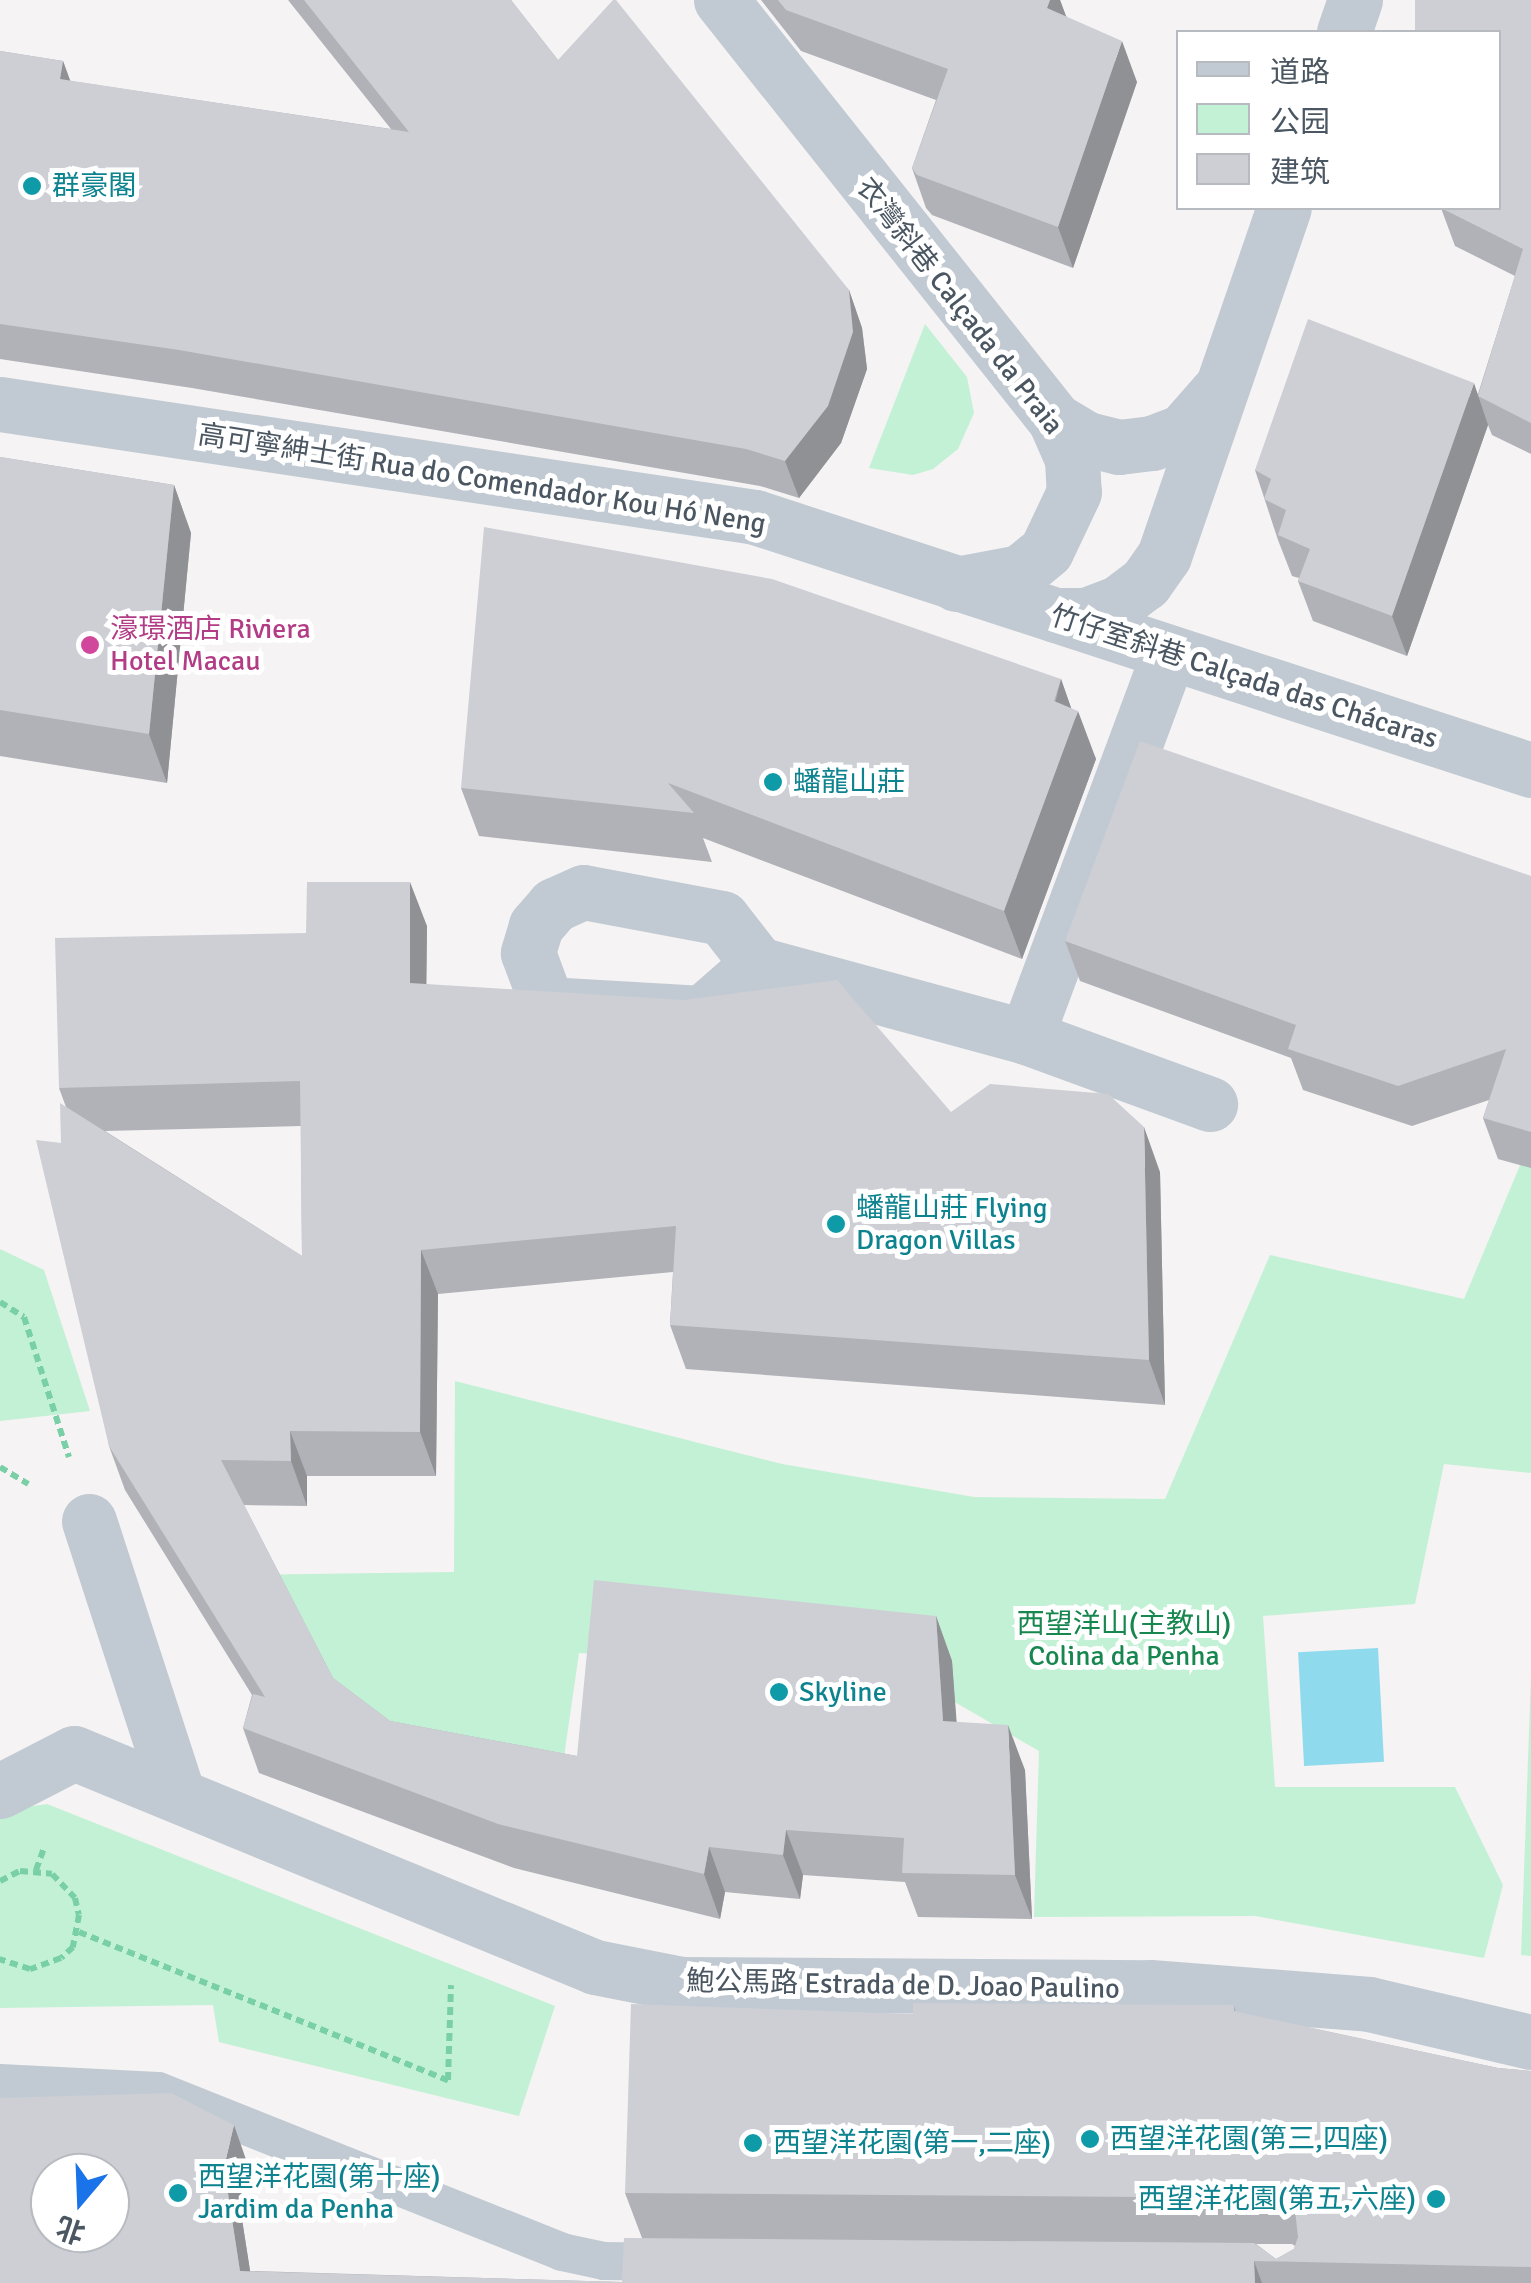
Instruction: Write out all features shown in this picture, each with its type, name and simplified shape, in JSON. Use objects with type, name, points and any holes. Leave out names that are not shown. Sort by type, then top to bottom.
[{"type":"street","name":"衣灣斜巷 Calçada da Praia","points":[[721,0],[1055,420],[1072,458],[1077,553],[1114,630]]},
{"type":"street","points":[[1345,30],[1355,0]]},
{"type":"street","points":[[1026,1037],[1114,630],[1164,556],[1283,210]]},
{"type":"street","points":[[1055,420],[1087,440],[1119,448],[1152,443],[1183,431],[1224,381]]},
{"type":"street","name":"高可寧紳士街 Rua do Comendador Kou Hó Neng","points":[[0,404],[754,518],[956,584]]},
{"type":"street","points":[[956,584],[1020,572],[1056,537],[1074,492]]},
{"type":"street","name":"竹仔室斜巷 Calçada das Chácaras","points":[[956,584],[1114,630],[1531,770]]},
{"type":"street","points":[[758,964],[1026,1037],[1210,1104]]},
{"type":"street","points":[[89,1520],[178,1795]]},
{"type":"street","name":"鮑公馬路 Estrada de D. Joao Paulino","points":[[0,1791],[74,1754],[596,1967],[681,1984],[1150,1987],[1369,2004],[1531,2042]]},
{"type":"lane","points":[[0,2083],[158,2090],[562,2252],[604,2261],[703,2262]]},
{"type":"path","points":[[0,1302],[24,1317],[89,1520]]},
{"type":"path","points":[[0,1880],[20,1870],[52,1874],[75,1898],[79,1932],[72,1947],[46,1966],[30,1970],[0,1959]]},
{"type":"path","points":[[79,1932],[448,2080]]},
{"type":"green space","points":[[925,324],[967,377],[974,413],[958,449],[933,469],[913,475],[869,468]]},
{"type":"green space","name":"西望洋山(主教山) Colina da Penha","points":[[1531,1139],[1531,1473],[1444,1464],[1415,1604],[1263,1616],[1275,1787],[1455,1787],[1503,1885],[1484,1958],[1255,1916],[1034,1917],[1039,1751],[903,1672],[579,1653],[552,1840],[390,1808],[242,1575],[454,1572],[455,1381],[782,1464],[974,1497],[1165,1499],[1270,1255],[1464,1299]]},
{"type":"green space","points":[[0,1249],[44,1270],[90,1411],[0,1421]]},
{"type":"green space","points":[[1531,1676],[1531,1956],[1521,1955]]},
{"type":"green space","points":[[47,1804],[555,2006],[519,2116],[219,2042],[213,2005],[0,2008],[0,1811]]},
{"type":"water","points":[[1378,1648],[1384,1762],[1304,1766],[1298,1652]]},
{"type":"building","points":[[304,0],[511,0],[558,60],[616,0],[849,290],[853,332],[828,406],[785,461],[746,449],[179,350],[0,324],[0,51],[63,61],[60,79],[409,132]]},
{"type":"building","points":[[778,0],[1050,0],[1047,8],[1122,41],[1058,227],[917,175],[912,168],[948,69],[786,10]]},
{"type":"building","points":[[1415,0],[1531,0],[1531,423],[1478,396],[1523,249],[1445,210],[1501,210],[1501,30],[1415,30]]},
{"type":"building","points":[[1308,319],[1474,383],[1392,616],[1298,581],[1310,549],[1278,535],[1286,510],[1264,499],[1271,479],[1255,470]]},
{"type":"building","name":"濠璟酒店 Riviera Hotel Macau","points":[[0,457],[174,485],[149,734],[0,710]]},
{"type":"building","name":"蟠龍山莊","points":[[484,527],[772,579],[1061,679],[1054,701],[1078,711],[1004,911],[668,783],[694,813],[461,788]]},
{"type":"building","points":[[1140,741],[1531,876],[1531,1132],[1483,1118],[1506,1049],[1398,1086],[1288,1049],[1296,1025],[1065,941]]},
{"type":"building","points":[[307,882],[410,882],[410,983],[684,1000],[837,980],[951,1112],[990,1084],[1108,1094],[1144,1127],[1149,1360],[670,1325],[676,1226],[421,1250],[420,1432],[290,1431],[291,1461],[221,1460],[333,1678],[390,1721],[577,1756],[594,1580],[936,1616],[943,1721],[1008,1725],[1015,1875],[902,1873],[904,1838],[786,1830],[783,1855],[709,1847],[704,1874],[498,1824],[243,1728],[253,1694],[265,1697],[109,1446],[36,1140],[61,1143],[60,1103],[302,1256],[300,1081],[59,1088],[55,938],[306,933]]},
{"type":"building","points":[[913,2003],[1234,2005],[1234,2011],[1498,2068],[1531,2071],[1531,2267],[1254,2261],[1255,2283],[0,2283],[0,2098],[171,2093],[234,2125],[224,2167],[240,2271],[622,2282],[624,2238],[1254,2243],[1276,2259],[1294,2249],[1298,2237],[1295,2210],[1275,2198],[625,2193],[631,2004],[913,2014]]},
{"type":"place","name":"群豪閣","points":[[32,186]]},
{"type":"place","name":"濠璟酒店 Riviera Hotel Macau","points":[[90,645]]},
{"type":"place","name":"蟠龍山莊","points":[[773,782]]},
{"type":"place","name":"蟠龍山莊 Flying Dragon Villas","points":[[836,1224]]},
{"type":"place","name":"Skyline","points":[[779,1692]]},
{"type":"place","name":"西望洋花園(第三,四座)","points":[[1090,2139]]},
{"type":"place","name":"西望洋花園(第一,二座)","points":[[753,2143]]},
{"type":"place","name":"西望洋花園(第十座) Jardim da Penha","points":[[178,2193]]},
{"type":"place","name":"西望洋花園(第五,六座)","points":[[1436,2199]]}]
